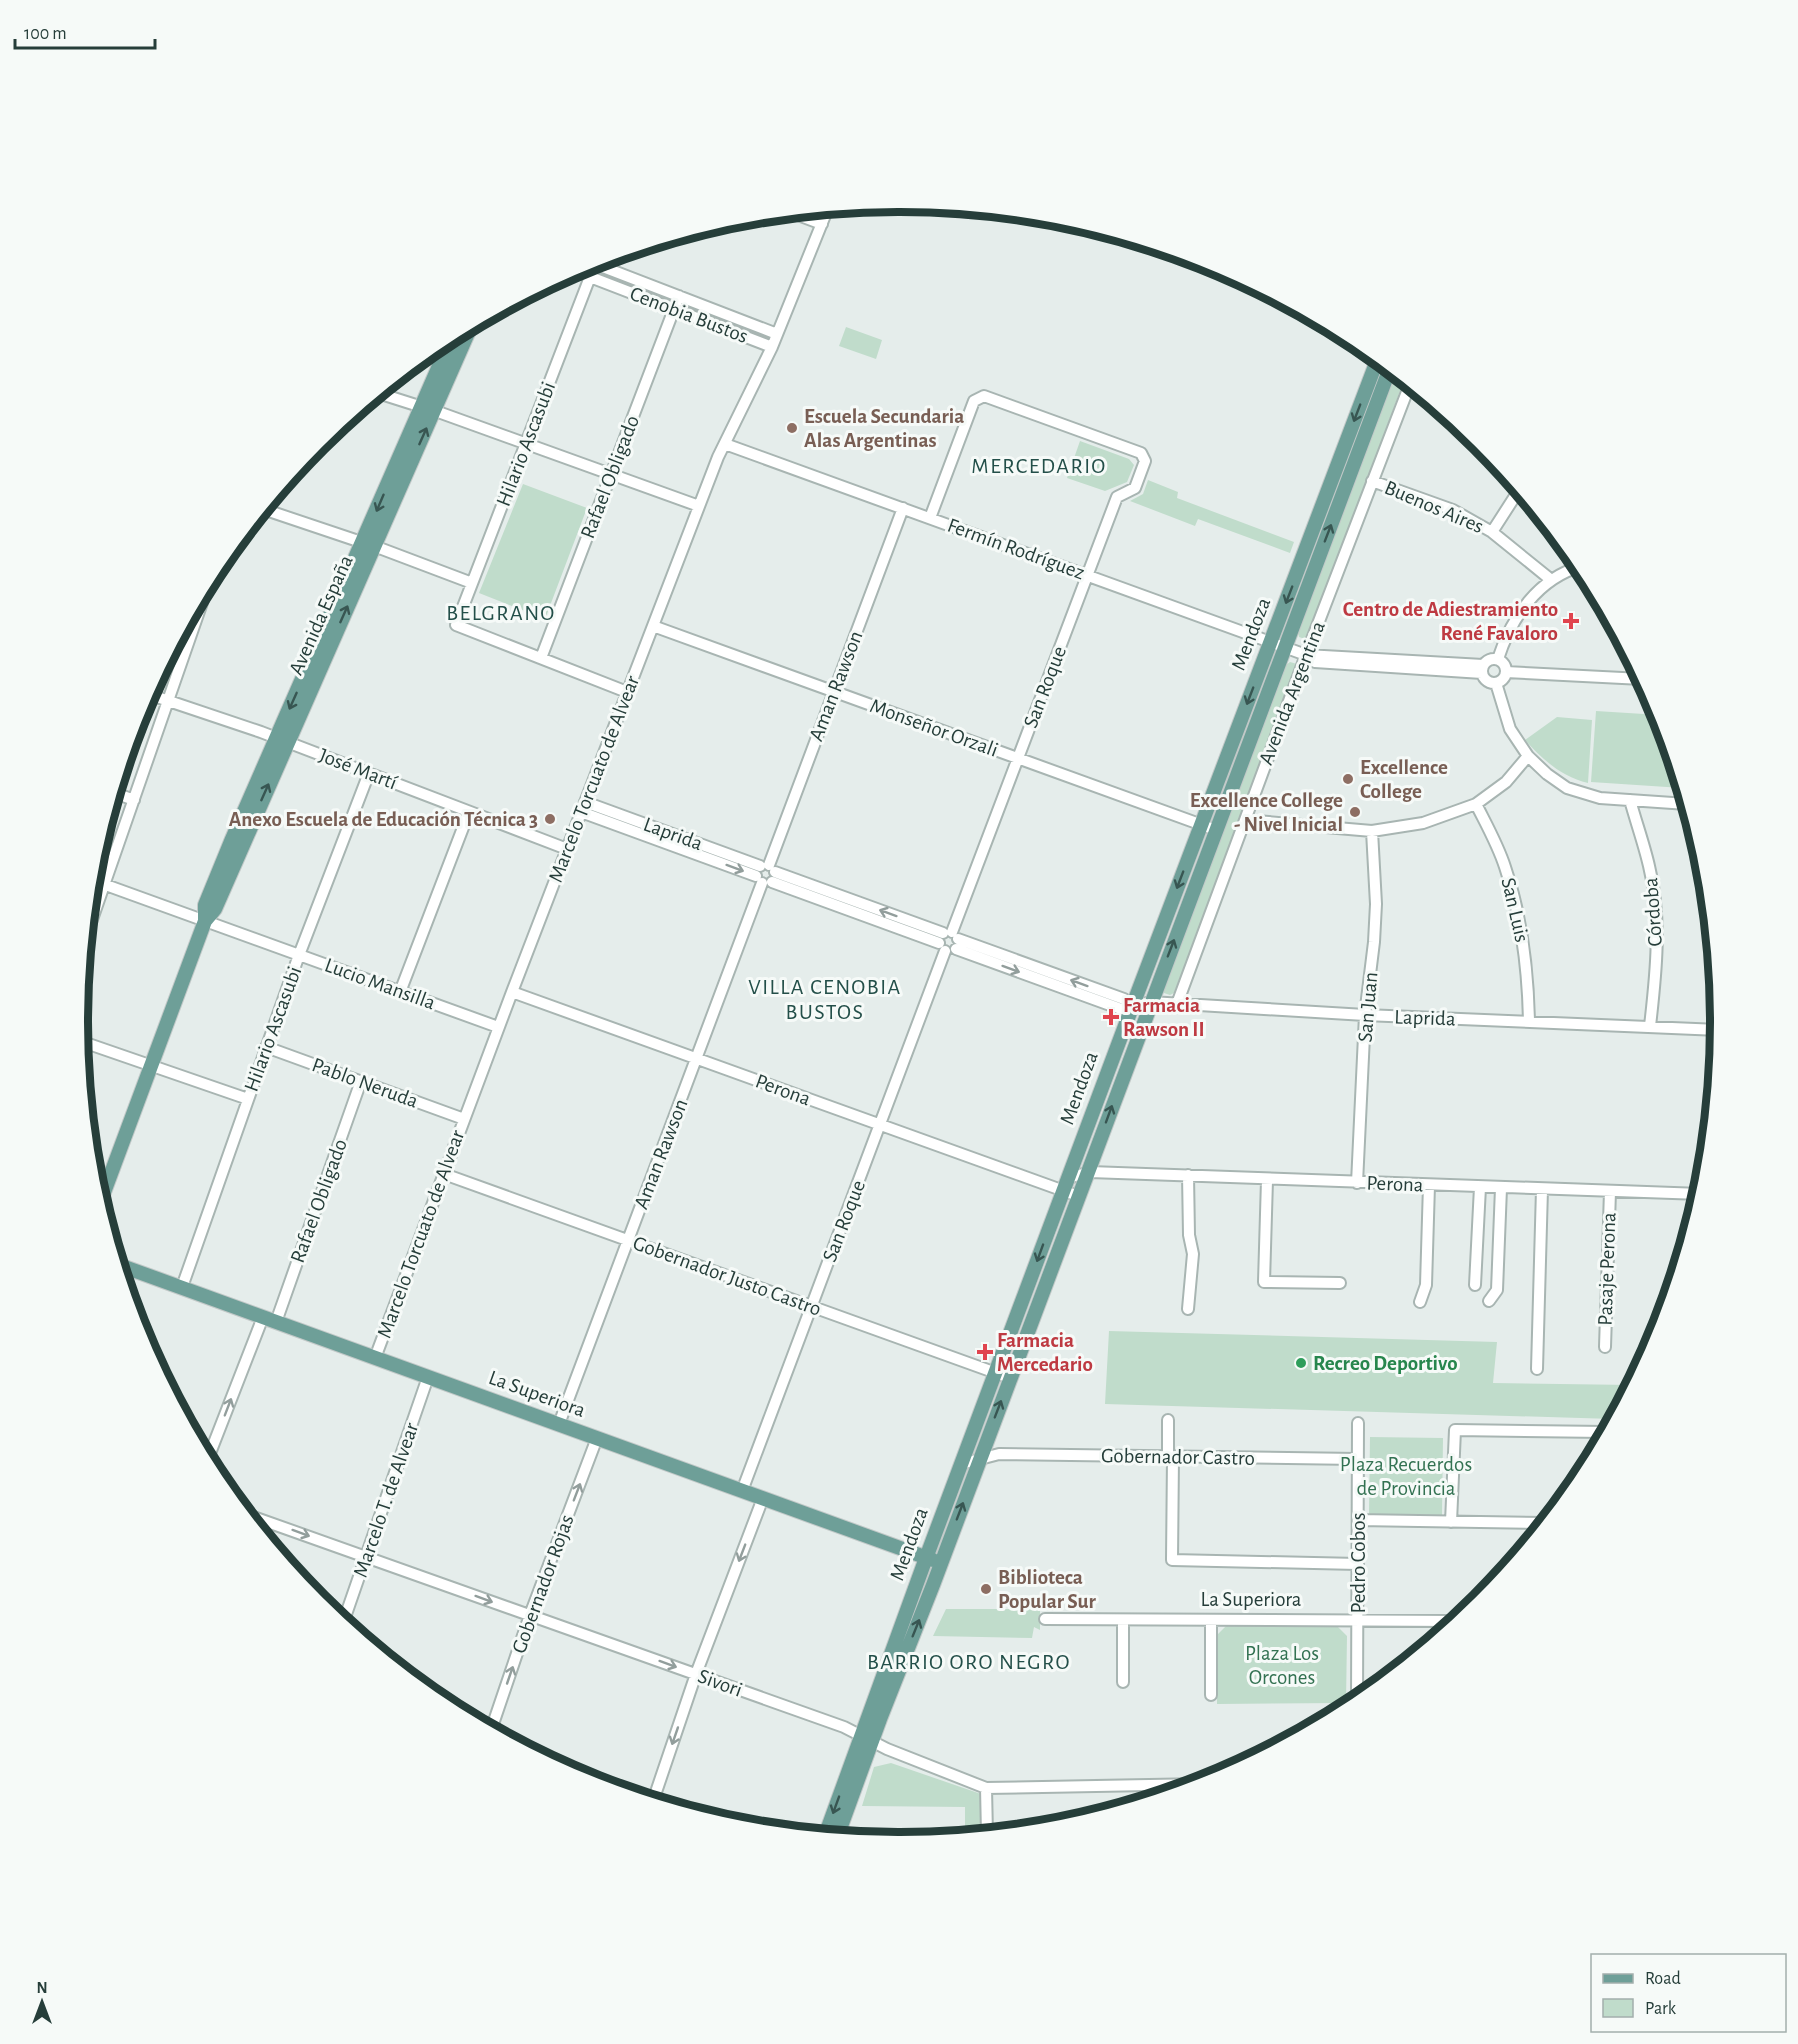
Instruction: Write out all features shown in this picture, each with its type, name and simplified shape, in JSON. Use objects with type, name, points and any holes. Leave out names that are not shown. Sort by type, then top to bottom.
[{"type":"main road","name":"Avenida España","points":[[106,1187],[205,921],[215,909],[282,740],[427,409],[463,339]]},
{"type":"main road","name":"Avenida España","points":[[427,409],[448,349]]},
{"type":"main road","name":"Mendoza","points":[[839,1830],[926,1558],[1062,1188],[1079,1149],[1375,367]]},
{"type":"main road","name":"Mendoza","points":[[828,1829],[941,1563],[1387,376]]},
{"type":"main road","name":"La Superiora","points":[[127,1268],[941,1563]]},
{"type":"street","name":"Marcelo Torcuato de Alvear","points":[[375,1358],[498,1028],[718,457],[772,347],[825,215]]},
{"type":"street","points":[[803,217],[822,224]]},
{"type":"street","name":"Cenobia Bustos","points":[[604,267],[777,334]]},
{"type":"street","name":"Hilario Ascasubi","points":[[541,658],[456,625],[591,272]]},
{"type":"street","name":"Cenobia Bustos","points":[[585,275],[772,347]]},
{"type":"street","name":"Rafael Obligado","points":[[541,658],[679,296]]},
{"type":"street","name":"Avenida Argentina","points":[[1177,1004],[1306,654],[1407,391]]},
{"type":"street","points":[[386,396],[526,443],[699,506]]},
{"type":"street","name":"San Roque","points":[[742,1491],[1117,497],[1135,488],[1145,461],[1141,453],[984,396],[974,400],[930,518]]},
{"type":"street","name":"Fermín Rodríguez","points":[[725,444],[1306,654],[1483,669]]},
{"type":"street","name":"Buenos Aires","points":[[1372,481],[1453,510],[1492,532],[1550,579]]},
{"type":"street","points":[[1492,532],[1515,496]]},
{"type":"street","name":"Aman Rawson","points":[[559,1424],[903,508]]},
{"type":"street","points":[[271,512],[368,544],[472,583]]},
{"type":"street","points":[[1498,659],[1505,638],[1520,612],[1550,579],[1572,570]]},
{"type":"street","points":[[97,906],[197,617]]},
{"type":"street","name":"Monseñor Orzali","points":[[653,626],[1216,830]]},
{"type":"street","points":[[541,658],[627,692]]},
{"type":"street","points":[[1490,659],[1498,659],[1504,664],[1506,672],[1503,679],[1496,683],[1488,681],[1483,669],[1490,659]]},
{"type":"street","points":[[1506,672],[1633,679]]},
{"type":"street","points":[[1496,683],[1510,729],[1528,756],[1547,774],[1567,788],[1600,798],[1679,803]]},
{"type":"street","name":"José Martí","points":[[157,697],[282,740],[567,849]]},
{"type":"street","points":[[1245,820],[1372,831],[1423,824],[1476,804],[1506,782],[1528,756]]},
{"type":"street","name":"Hilario Ascasubi","points":[[182,1287],[299,955],[369,773]]},
{"type":"street","points":[[121,795],[134,800]]},
{"type":"street","name":"Córdoba","points":[[1630,800],[1650,868],[1656,918],[1656,974],[1650,1026]]},
{"type":"street","name":"San Luis","points":[[1476,804],[1505,865],[1520,920],[1528,974],[1529,1022]]},
{"type":"street","name":"Laprida","points":[[583,807],[949,941],[1121,1009],[1150,1002],[1365,1015],[1710,1029]]},
{"type":"street","points":[[400,992],[469,812]]},
{"type":"street","name":"San Juan","points":[[1357,1183],[1365,1015],[1376,904],[1372,831]]},
{"type":"street","name":"Lucio Mansilla","points":[[101,884],[498,1028]]},
{"type":"street","name":"Perona","points":[[512,992],[1062,1188],[1078,1196]]},
{"type":"street","points":[[89,1044],[248,1099]]},
{"type":"street","name":"Pablo Neruda","points":[[266,1047],[464,1119]]},
{"type":"street","name":"Rafael Obligado","points":[[212,1450],[269,1319],[361,1081]]},
{"type":"street","points":[[1079,1149],[1088,1171]]},
{"type":"street","name":"Perona","points":[[1062,1188],[1088,1171],[1268,1180],[1691,1194]]},
{"type":"street","name":"Gobernador Justo Castro","points":[[444,1174],[1010,1378]]},
{"type":"street","points":[[1188,1175],[1189,1235],[1192,1254],[1188,1309]]},
{"type":"street","points":[[1268,1180],[1264,1282],[1340,1283]]},
{"type":"street","points":[[1420,1302],[1426,1285],[1430,1185]]},
{"type":"street","points":[[1475,1285],[1480,1187]]},
{"type":"street","points":[[1062,1188],[1070,1217]]},
{"type":"street","points":[[1489,1301],[1497,1290],[1502,1188]]},
{"type":"street","points":[[1537,1369],[1542,1189]]},
{"type":"street","name":"Pasaje Perona","points":[[1605,1347],[1610,1191]]},
{"type":"street","name":"Marcelo T. de Alvear","points":[[346,1614],[428,1377]]},
{"type":"street","points":[[1168,1420],[1172,1560],[1358,1564]]},
{"type":"street","name":"Pedro Cobos","points":[[1357,1690],[1358,1423]]},
{"type":"street","points":[[974,1428],[999,1454]]},
{"type":"street","points":[[1451,1522],[1455,1430],[1598,1432]]},
{"type":"street","name":"Gobernador Rojas","points":[[493,1724],[530,1615],[597,1438]]},
{"type":"street","name":"Gobernador Castro","points":[[961,1464],[999,1454],[1358,1459]]},
{"type":"street","points":[[655,1794],[696,1674],[762,1498]]},
{"type":"street","name":"Sivori","points":[[259,1519],[844,1727],[986,1788],[1165,1787]]},
{"type":"street","points":[[1358,1520],[1535,1523]]},
{"type":"street","name":"La Superiora","points":[[1045,1619],[1358,1620],[1442,1623]]},
{"type":"street","points":[[1123,1620],[1123,1682]]},
{"type":"street","points":[[1211,1620],[1211,1695]]},
{"type":"street","points":[[986,1788],[987,1828]]},
{"type":"green space","points":[[846,327],[882,340],[876,359],[839,346]]},
{"type":"green space","points":[[1391,378],[1401,387],[1309,637],[1305,639],[1299,637],[1298,633]]},
{"type":"green space","points":[[1080,441],[1129,459],[1134,465],[1127,482],[1105,491],[1067,478]]},
{"type":"green space","points":[[1148,480],[1178,492],[1177,498],[1294,542],[1290,553],[1198,519],[1195,526],[1130,501],[1143,494]]},
{"type":"green space","points":[[523,484],[587,508],[545,619],[479,593]]},
{"type":"green space","points":[[1290,662],[1297,664],[1299,669],[1174,993],[1170,995],[1164,993],[1163,990],[1286,665]]},
{"type":"green space","points":[[1596,711],[1649,714],[1674,787],[1591,782]]},
{"type":"green space","points":[[1557,717],[1592,720],[1588,783],[1570,777],[1554,767],[1525,740]]},
{"type":"green space","name":"Recreo Deportivo","points":[[1109,1331],[1497,1342],[1493,1383],[1623,1385],[1605,1419],[1105,1404]]},
{"type":"green space","name":"Plaza Recuerdos de Provincia","points":[[1370,1437],[1443,1438],[1442,1515],[1369,1514]]},
{"type":"green space","points":[[946,1609],[1040,1609],[1040,1630],[1034,1627],[1032,1638],[933,1636]]},
{"type":"green space","name":"Plaza Los Orcones","points":[[1227,1625],[1336,1625],[1347,1636],[1346,1698],[1338,1703],[1217,1704],[1217,1635]]},
{"type":"green space","points":[[891,1763],[981,1794],[981,1828],[965,1830],[965,1807],[862,1806],[874,1767]]},
{"type":"place","name":"Escuela Secundaria Alas Argentinas","points":[[792,428]]},
{"type":"place","name":"Centro de Adiestramiento René Favaloro","points":[[1571,621]]},
{"type":"place","name":"Excellence College","points":[[1348,779]]},
{"type":"place","name":"Excellence College - Nivel Inicial","points":[[1355,812]]},
{"type":"place","name":"Anexo Escuela de Educación Técnica 3","points":[[550,819]]},
{"type":"place","name":"Farmacia Rawson II","points":[[1111,1017]]},
{"type":"place","name":"Farmacia Mercedario","points":[[985,1352]]},
{"type":"place","name":"Recreo Deportivo","points":[[1301,1363]]},
{"type":"place","name":"Biblioteca Popular Sur","points":[[986,1589]]},
{"type":"district","name":"MERCEDARIO","points":[[1039,466]]},
{"type":"district","name":"BELGRANO","points":[[501,613]]},
{"type":"district","name":"VILLA CENOBIA BUSTOS","points":[[825,1000]]},
{"type":"district","name":"BARRIO ORO NEGRO","points":[[969,1662]]}]
